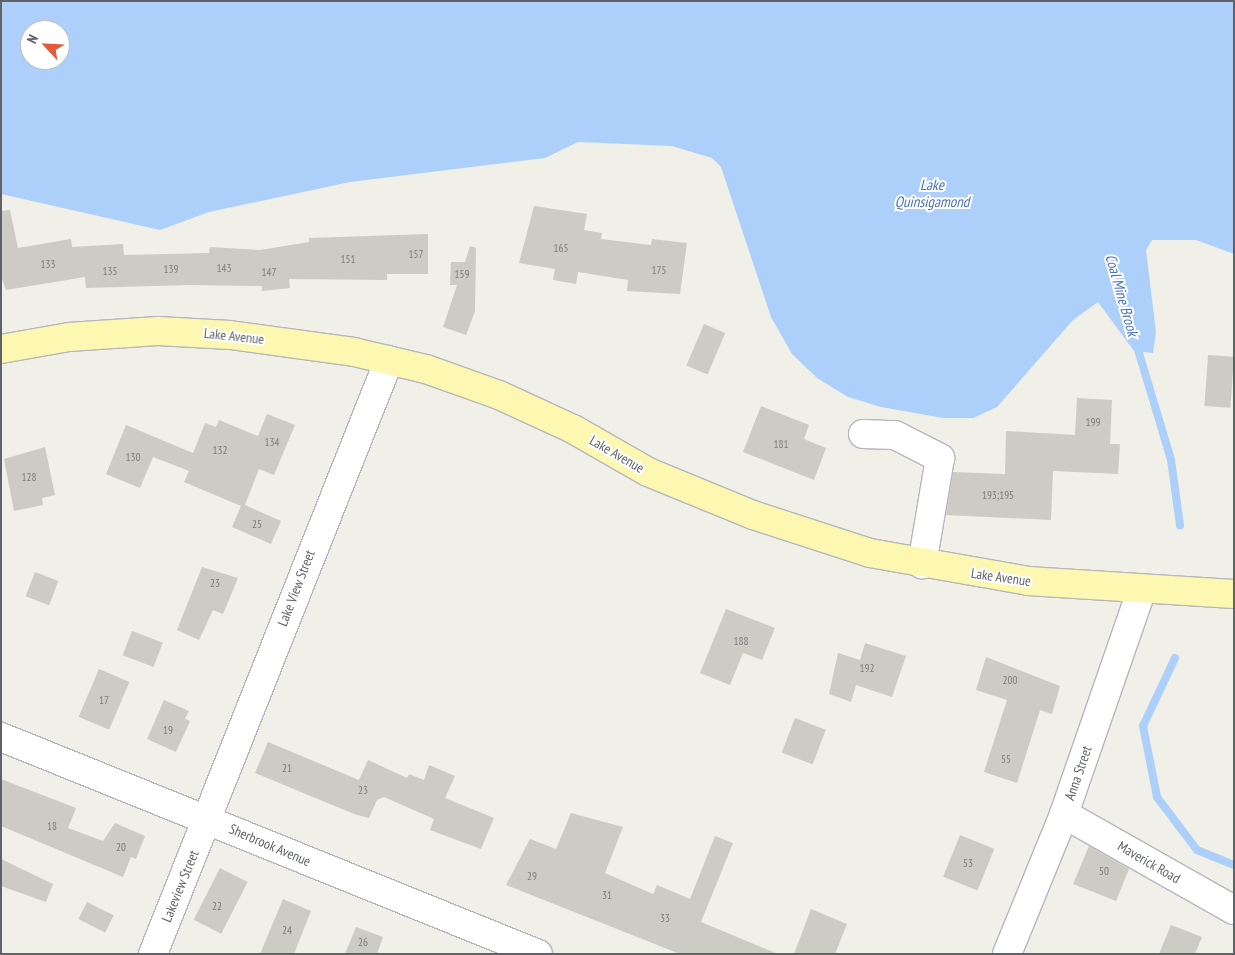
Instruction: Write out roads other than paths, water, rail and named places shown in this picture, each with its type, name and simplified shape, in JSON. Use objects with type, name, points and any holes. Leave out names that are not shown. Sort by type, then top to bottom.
[{"type":"main road","name":"Lake Avenue","points":[[1,349],[96,334],[194,332],[307,344],[389,360],[516,402],[648,472],[753,515],[922,564],[1028,581],[1234,594]]},
{"type":"street","name":"Lake View Street","points":[[207,818],[389,360]]},
{"type":"street","points":[[863,434],[895,435],[940,458],[922,564]]},
{"type":"street","name":"Anna Street","points":[[1007,954],[1064,814],[1142,589]]},
{"type":"street","name":"Sherbrook Avenue","points":[[1,737],[207,818],[538,954]]},
{"type":"street","name":"Maverick Road","points":[[1064,814],[1234,910]]},
{"type":"street","name":"Lakeview Street","points":[[153,954],[207,818]]},
{"type":"water","name":"Lake Quinsigamond","points":[[1,1],[1234,1],[1234,254],[1196,240],[1152,240],[1146,250],[1156,332],[1153,353],[1134,351],[1098,302],[1073,320],[997,407],[973,418],[943,418],[881,407],[848,397],[817,378],[792,354],[771,317],[721,167],[712,158],[672,146],[578,142],[545,158],[350,182],[209,212],[160,230],[1,194]]},
{"type":"waterway","name":"Coal Mine Brook","points":[[1136,343],[1171,460],[1180,525]]},
{"type":"waterway","name":"Coal Mine Brook","points":[[1175,658],[1143,726],[1157,797],[1197,850],[1234,865]]}]
